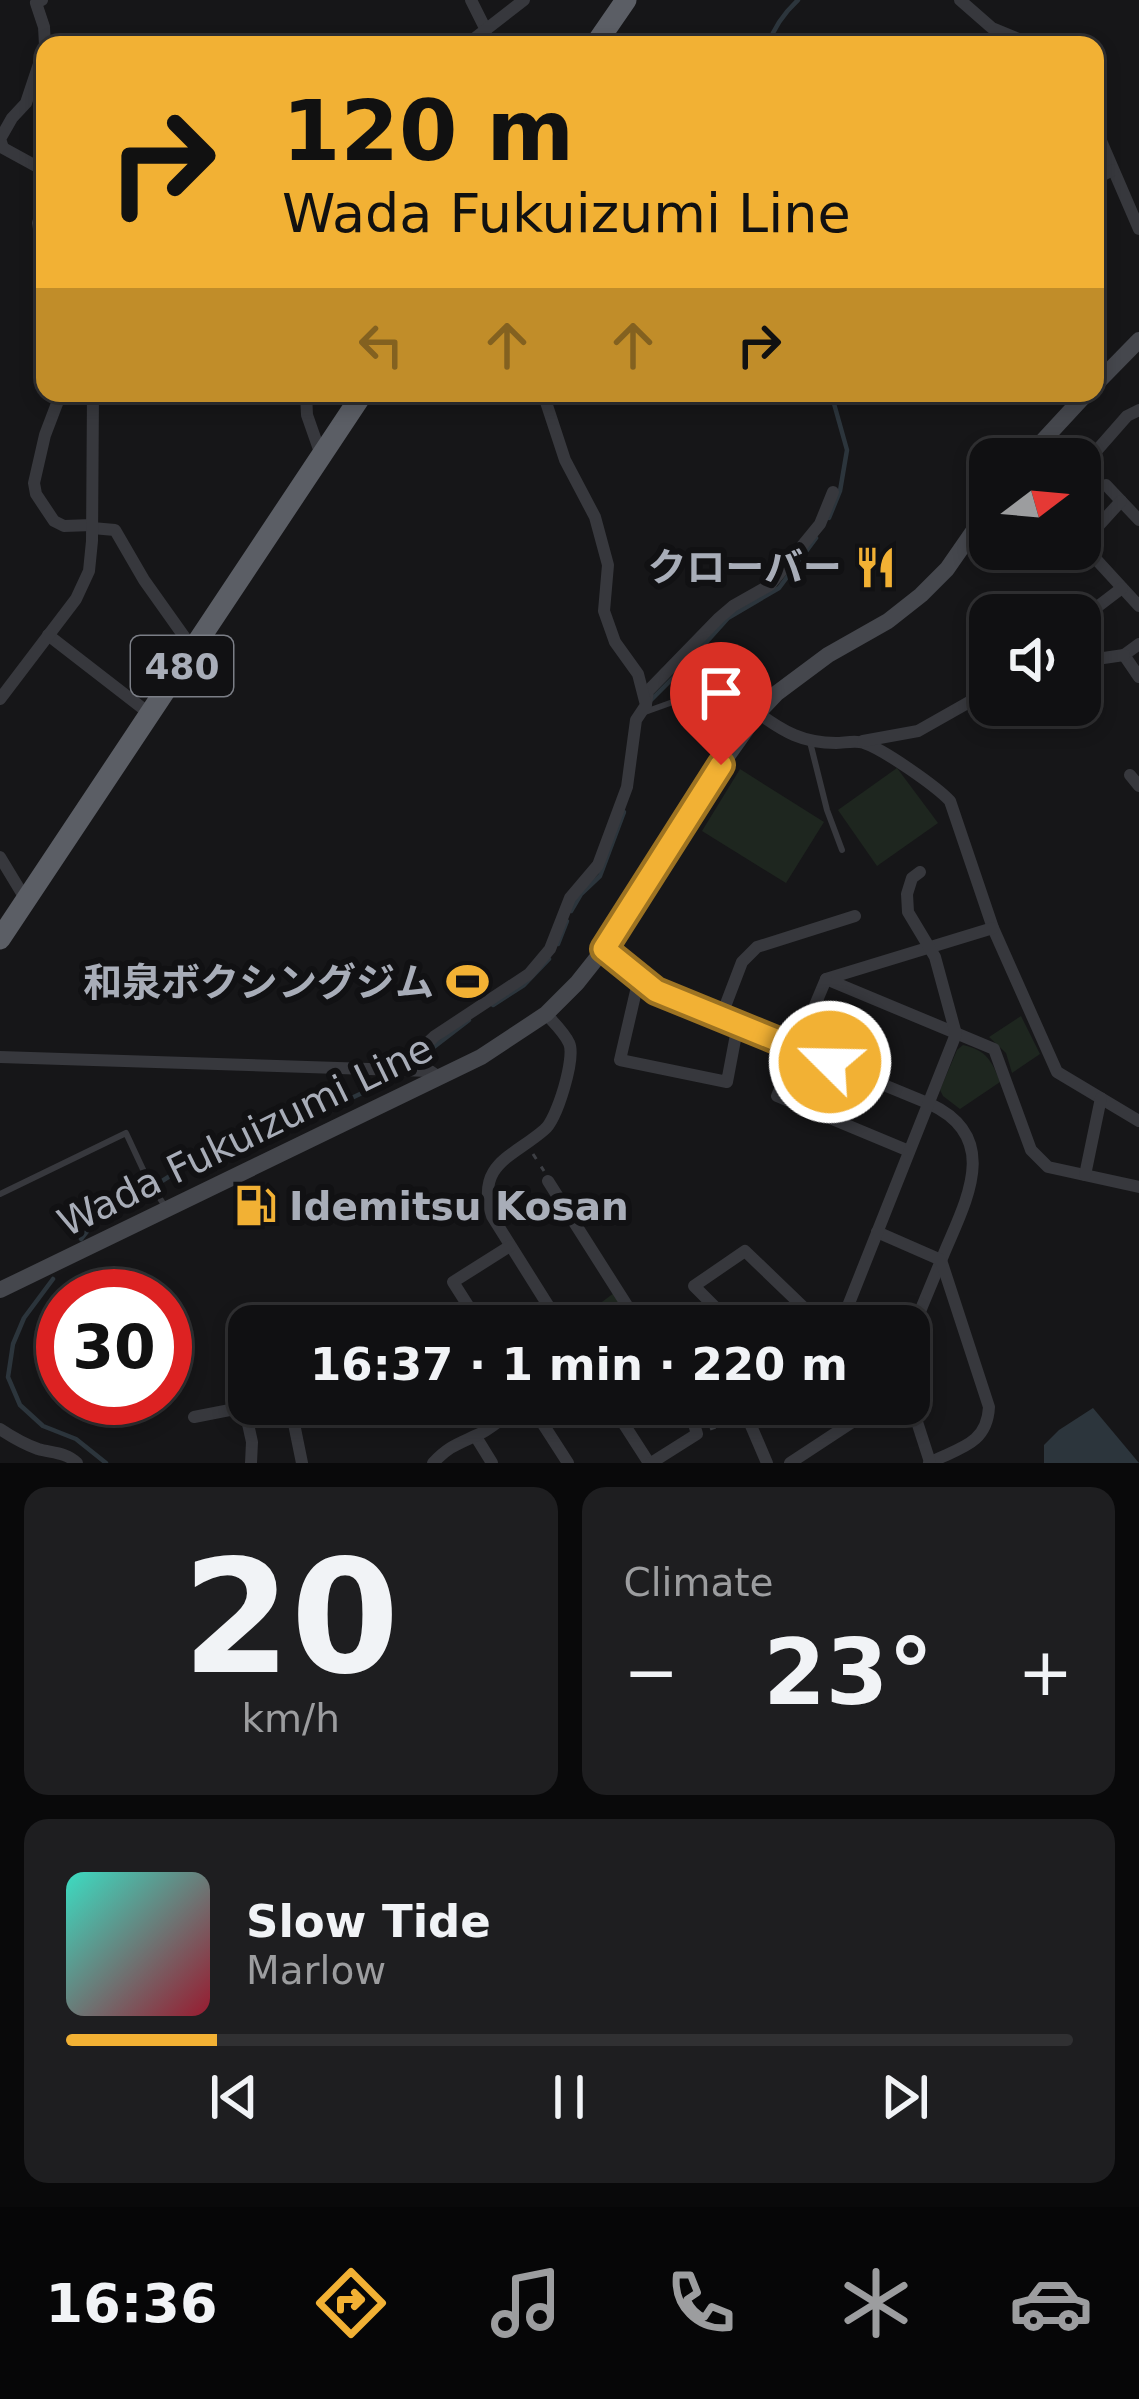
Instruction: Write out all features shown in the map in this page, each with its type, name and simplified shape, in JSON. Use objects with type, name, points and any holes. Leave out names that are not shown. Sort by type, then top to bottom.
[{"type":"highway","points":[[601,36],[626,0]]},
{"type":"highway","name":"480","points":[[0,939],[357,402]]},
{"type":"main road","points":[[1104,376],[1139,340]]},
{"type":"main road","points":[[1041,438],[1068,402]]},
{"type":"main road","name":"Wada Fukuizumi Line","points":[[0,1289],[162,1202],[482,1057],[545,1014],[604,949],[758,713],[796,677],[888,621],[921,595],[969,537]]},
{"type":"street","points":[[42,0],[36,3],[44,36]]},
{"type":"street","points":[[471,0],[486,30]]},
{"type":"street","points":[[478,36],[524,0]]},
{"type":"street","points":[[960,0],[992,28],[1012,36]]},
{"type":"street","points":[[36,73],[26,104],[0,139],[3,148],[36,166]]},
{"type":"street","points":[[1104,148],[1139,229]]},
{"type":"street","points":[[1104,174],[1113,170]]},
{"type":"street","points":[[58,402],[45,435],[34,483],[36,494],[54,521],[64,526],[115,530],[194,650]]},
{"type":"street","points":[[0,699],[76,599],[88,571],[93,402]]},
{"type":"street","points":[[306,402],[322,456]]},
{"type":"street","points":[[546,402],[565,460],[595,517],[608,566],[604,611],[615,642],[638,674],[644,709]]},
{"type":"street","points":[[1101,440],[1139,410]]},
{"type":"street","points":[[1106,485],[1139,520]]},
{"type":"street","points":[[410,1070],[420,1050],[435,1036],[529,974],[550,949],[570,898],[598,865],[627,787],[636,720],[648,691],[719,618],[770,586],[820,524],[832,492]]},
{"type":"street","points":[[1121,501],[1082,544],[1139,606]]},
{"type":"street","points":[[1101,604],[1123,588]]},
{"type":"street","points":[[48,635],[150,714]]},
{"type":"street","points":[[1101,658],[1124,655],[1139,644]]},
{"type":"street","points":[[1124,655],[1139,677]]},
{"type":"street","points":[[758,713],[793,738],[862,742],[918,731],[969,702]]},
{"type":"street","points":[[862,742],[926,780],[950,801],[993,928],[1057,1072],[1139,1121]]},
{"type":"street","points":[[0,857],[26,900]]},
{"type":"street","points":[[848,1305],[956,1034],[935,957],[906,903],[912,878],[920,872]]},
{"type":"street","points":[[721,1017],[742,962],[757,947],[855,916]]},
{"type":"street","points":[[909,1151],[777,1096],[826,979],[993,928]]},
{"type":"street","points":[[604,949],[656,991],[930,1105],[962,1130],[972,1152],[972,1189],[923,1305]]},
{"type":"street","points":[[639,978],[620,1060],[727,1082],[738,1024]]},
{"type":"street","points":[[826,979],[994,1049],[1038,1159],[1048,1167],[1139,1187]]},
{"type":"street","points":[[545,1014],[568,1040],[571,1051],[554,1119],[500,1162],[488,1187],[491,1216],[548,1305]]},
{"type":"street","points":[[0,1057],[410,1070],[430,1071],[439,1077]]},
{"type":"street","points":[[1085,1175],[1102,1098]]},
{"type":"street","points":[[548,1181],[566,1196],[607,1260],[627,1305]]},
{"type":"street","points":[[877,1232],[941,1261],[989,1407],[988,1422],[975,1441],[929,1463],[917,1425]]},
{"type":"street","points":[[468,1305],[453,1282],[510,1246]]},
{"type":"street","points":[[713,1305],[694,1286],[745,1251],[801,1305]]},
{"type":"street","points":[[194,1417],[228,1410]]},
{"type":"street","points":[[248,1425],[251,1463]]},
{"type":"street","points":[[294,1425],[302,1463]]},
{"type":"street","points":[[433,1463],[464,1438],[476,1437],[492,1425]]},
{"type":"street","points":[[544,1425],[568,1463]]},
{"type":"street","points":[[625,1425],[650,1463],[697,1434],[694,1425]]},
{"type":"street","points":[[750,1425],[767,1463]]},
{"type":"street","points":[[790,1463],[848,1425]]},
{"type":"street","points":[[0,1429],[20,1442],[71,1456],[76,1463]]},
{"type":"street","points":[[476,1437],[492,1463]]},
{"type":"lane","points":[[644,709],[737,679]]},
{"type":"lane","points":[[810,742],[842,850]]},
{"type":"lane","points":[[0,1194],[126,1133],[162,1202]]},
{"type":"path","points":[[526,1142],[548,1181]]},
{"type":"path","points":[[697,1434],[722,1425]]},
{"type":"shaded area","points":[[897,768],[938,823],[877,866],[838,810]]},
{"type":"shaded area","points":[[740,769],[824,822],[786,883],[702,831]]},
{"type":"shaded area","points":[[1021,1016],[1040,1054],[1012,1073],[1006,1053],[989,1037]]},
{"type":"shaded area","points":[[963,1045],[987,1057],[1000,1082],[960,1109],[940,1090]]},
{"type":"shaded area","points":[[614,1293],[622,1305],[598,1305]]},
{"type":"shaded area","points":[[1093,1408],[1139,1463],[1044,1463],[1044,1445]]},
{"type":"waterway","points":[[771,36],[798,0]]},
{"type":"waterway","points":[[829,518],[840,491],[847,450],[834,402]]},
{"type":"waterway","points":[[651,700],[728,618],[779,588],[816,538]]},
{"type":"waterway","points":[[571,911],[600,876],[624,812]]},
{"type":"waterway","points":[[558,944],[567,921]]},
{"type":"waterway","points":[[493,1005],[524,985],[549,959]]},
{"type":"waterway","points":[[430,1050],[469,1020]]},
{"type":"waterway","points":[[81,1239],[92,1225],[205,1154],[273,1135],[394,1078]]},
{"type":"waterway","points":[[36,1302],[13,1344],[8,1377],[20,1405],[36,1420]]},
{"type":"waterway","points":[[42,1425],[76,1439],[106,1463]]},
{"type":"place","name":"クローバー","points":[[876,567]]},
{"type":"place","name":"和泉ボクシングジム","points":[[468,982]]},
{"type":"place","name":"Idemitsu Kosan","points":[[255,1206]]},
{"type":"route","points":[[721,765],[604,949],[656,991],[830,1062]]}]
